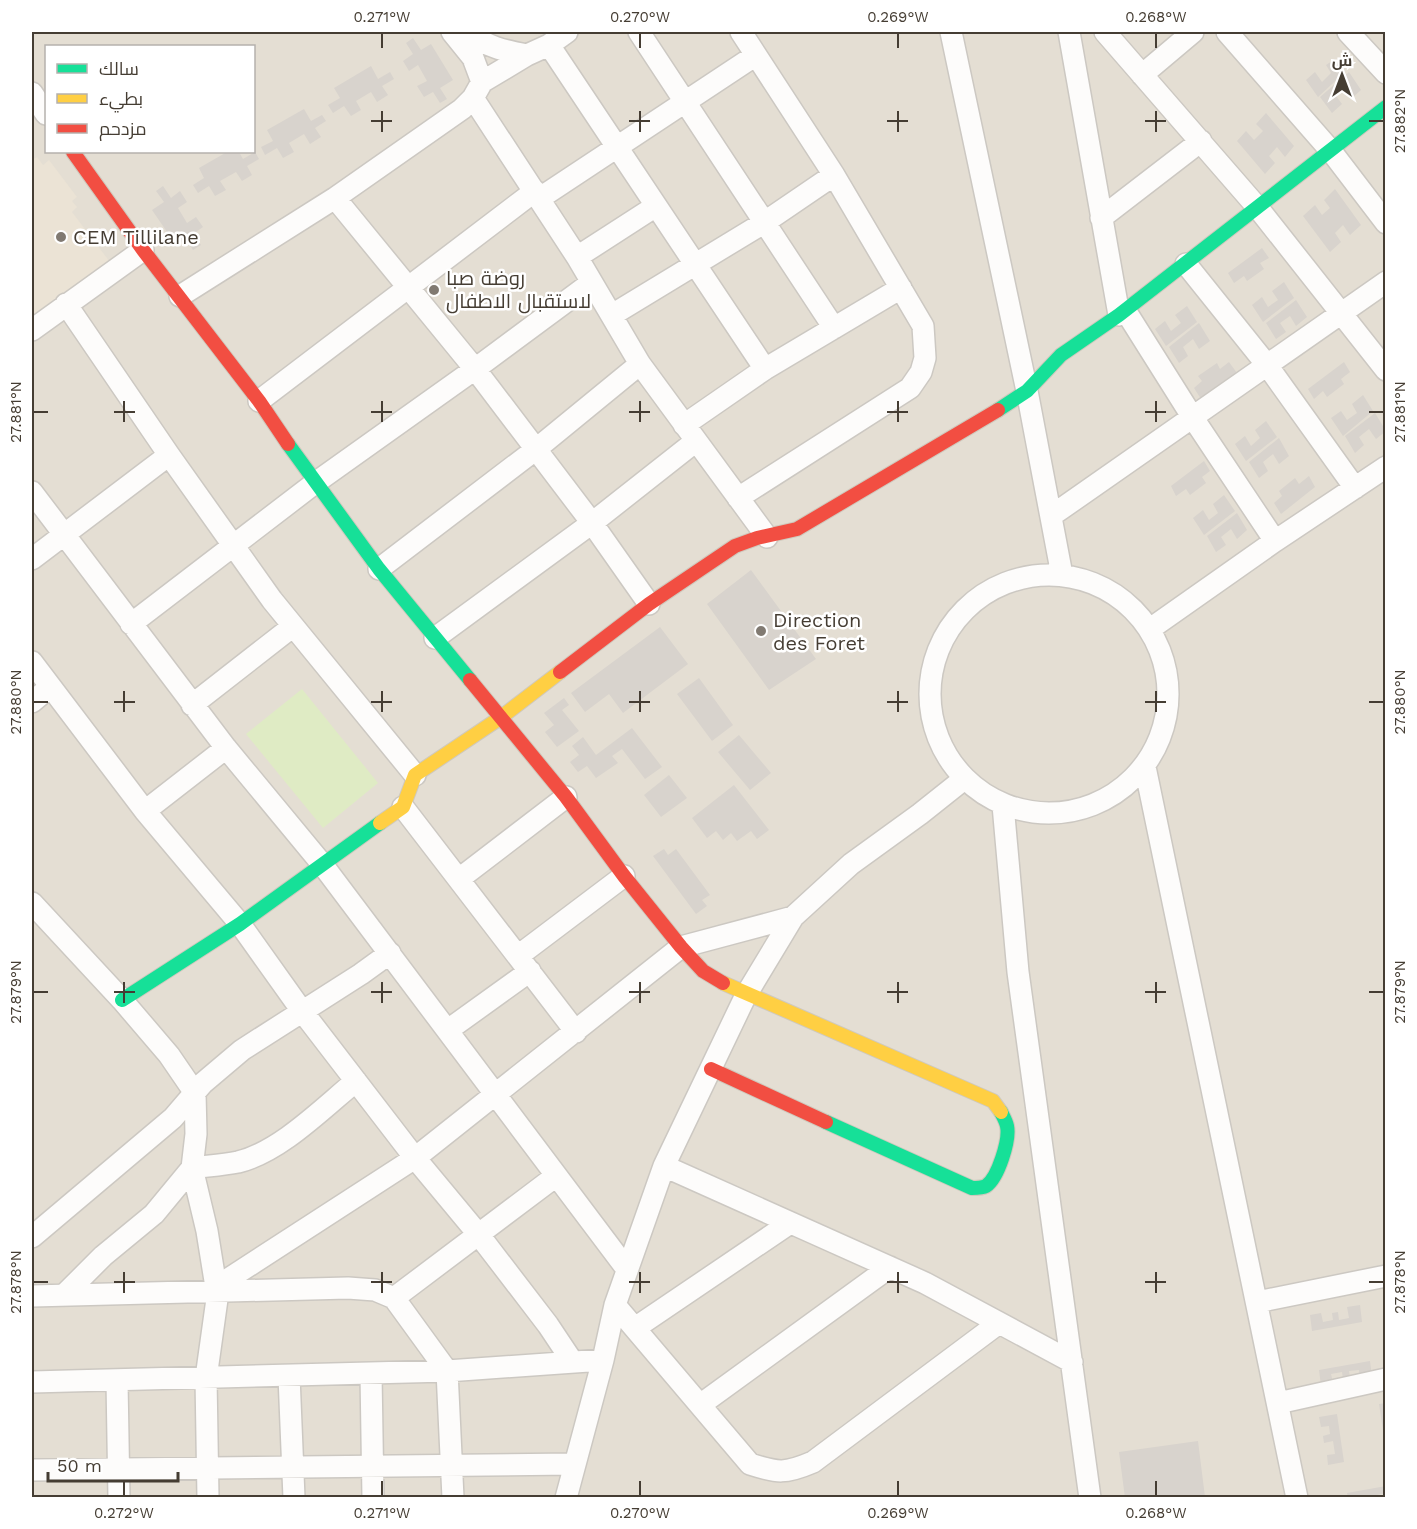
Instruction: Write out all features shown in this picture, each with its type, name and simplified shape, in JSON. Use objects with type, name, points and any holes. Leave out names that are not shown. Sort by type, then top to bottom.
[{"type":"street","points":[[452,32],[473,58],[478,90],[640,364],[767,537]]},
{"type":"street","points":[[470,32],[476,38],[493,46],[527,55]]},
{"type":"street","points":[[180,296],[335,198],[462,109],[478,90],[527,55],[549,45],[567,32]]},
{"type":"street","points":[[639,32],[834,328]]},
{"type":"street","points":[[738,498],[910,388],[921,372],[926,344],[923,326],[901,288],[834,176],[741,32]]},
{"type":"street","points":[[951,32],[1027,391],[1062,575]]},
{"type":"street","points":[[1069,32],[1101,218],[1122,312],[1275,541]]},
{"type":"street","points":[[1105,32],[1258,208],[1386,370]]},
{"type":"street","points":[[1142,75],[1193,32]]},
{"type":"street","points":[[1227,32],[1332,151],[1386,223]]},
{"type":"street","points":[[1348,32],[1386,73]]},
{"type":"street","points":[[549,45],[765,369]]},
{"type":"street","points":[[259,401],[408,287],[538,195],[756,55]]},
{"type":"street","points":[[32,93],[45,112]]},
{"type":"street","points":[[122,1000],[240,924],[403,807],[415,775],[500,718],[649,604],[735,546],[748,539],[767,537],[797,529],[1027,391],[1061,355],[1185,264],[1386,107]]},
{"type":"street","points":[[1101,218],[1201,141]]},
{"type":"street","points":[[74,153],[143,250],[259,401],[315,483],[379,569],[566,797],[624,876],[703,971],[746,995],[993,1101],[1002,1113],[1007,1127],[1006,1146],[993,1180],[984,1187],[972,1188],[711,1069]]},
{"type":"street","points":[[612,315],[765,222],[834,176]]},
{"type":"street","points":[[335,198],[475,369],[592,523],[649,604]]},
{"type":"street","points":[[577,257],[656,206]]},
{"type":"street","points":[[32,330],[143,250]]},
{"type":"street","points":[[1185,264],[1267,365],[1355,488]]},
{"type":"street","points":[[1051,516],[1386,282]]},
{"type":"street","points":[[131,624],[315,483],[591,283]]},
{"type":"street","points":[[435,638],[592,523],[690,433],[765,369],[901,288]]},
{"type":"street","points":[[66,304],[232,546],[292,627],[415,775]]},
{"type":"street","points":[[379,569],[535,450],[640,364]]},
{"type":"street","points":[[32,559],[169,455]]},
{"type":"street","points":[[1150,629],[1275,541],[1386,467]]},
{"type":"street","points":[[32,492],[192,705],[322,864],[626,1268]]},
{"type":"street","points":[[1062,575],[1096,584],[1127,602],[1150,629],[1165,663],[1170,699],[1163,735],[1145,767],[1114,795],[1096,805],[1065,813],[1033,813],[1003,805],[982,794],[964,779],[942,750],[930,715],[930,678],[940,643],[961,612],[990,590],[1025,577],[1062,575]]},
{"type":"street","points":[[192,705],[292,627]]},
{"type":"street","points":[[32,662],[145,811],[240,924],[302,1011],[415,1158],[479,1235],[548,1325],[572,1361]]},
{"type":"street","points":[[32,702],[50,687]]},
{"type":"street","points":[[145,811],[226,748]]},
{"type":"street","points":[[1145,767],[1297,1497]]},
{"type":"street","points":[[566,1497],[626,1268],[664,1166],[746,995],[793,917],[851,864],[964,779]]},
{"type":"street","points":[[459,879],[566,797]]},
{"type":"street","points":[[1003,805],[1018,972],[1090,1497]]},
{"type":"street","points":[[403,807],[576,1032]]},
{"type":"street","points":[[448,1030],[624,876]]},
{"type":"street","points":[[32,903],[122,1000],[169,1055],[195,1093],[196,1134],[192,1167],[207,1231],[217,1290],[206,1378],[208,1497]]},
{"type":"street","points":[[217,1290],[415,1158],[495,1092],[576,1032],[681,947],[793,917]]},
{"type":"street","points":[[32,1237],[173,1118],[214,1072],[242,1050],[390,953]]},
{"type":"street","points":[[64,1295],[103,1256],[154,1214],[192,1167],[239,1162],[263,1152],[294,1132],[356,1081]]},
{"type":"street","points":[[664,1166],[924,1283],[1072,1362]]},
{"type":"street","points":[[394,1298],[556,1176]]},
{"type":"street","points":[[635,1328],[790,1223]]},
{"type":"street","points":[[700,1405],[890,1267]]},
{"type":"street","points":[[1257,1302],[1386,1276]]},
{"type":"street","points":[[32,1296],[348,1288],[375,1290],[394,1298],[447,1371],[453,1497]]},
{"type":"street","points":[[615,1305],[750,1464],[772,1471],[792,1471],[813,1461],[999,1323]]},
{"type":"street","points":[[32,1382],[371,1374],[603,1360]]},
{"type":"street","points":[[371,1374],[373,1497]]},
{"type":"street","points":[[289,1376],[294,1497]]},
{"type":"street","points":[[1278,1403],[1386,1379]]},
{"type":"street","points":[[117,1381],[119,1497]]},
{"type":"street","points":[[32,1470],[573,1464]]},
{"type":"shaded area","points":[[32,32],[1385,32],[1385,1497],[32,1497]]},
{"type":"shaded area","name":"CEM Tillilane","points":[[37,157],[43,165],[49,160],[77,197],[72,201],[77,207],[72,212],[110,262],[32,322],[32,160]]},
{"type":"green space","points":[[302,689],[378,783],[323,828],[246,734]]},
{"type":"building","points":[[413,38],[421,50],[431,44],[453,80],[440,88],[447,99],[440,103],[433,92],[424,97],[417,86],[427,81],[418,65],[409,71],[403,61],[413,54],[406,43]]},
{"type":"building","points":[[1335,59],[1345,72],[1318,97],[1306,80],[1315,72],[1322,82],[1331,73],[1326,65]]},
{"type":"building","points":[[371,66],[378,79],[390,72],[394,79],[382,86],[388,95],[377,102],[371,92],[356,101],[361,110],[351,116],[344,106],[333,113],[328,105],[340,98],[334,88]]},
{"type":"building","points":[[1349,72],[1361,90],[1352,98],[1345,88],[1336,96],[1342,104],[1332,113],[1320,97]]},
{"type":"building","points":[[304,109],[311,121],[322,115],[326,121],[315,128],[321,137],[310,144],[304,134],[289,143],[294,152],[283,158],[277,148],[265,155],[261,147],[273,141],[267,130]]},
{"type":"building","points":[[1266,113],[1294,146],[1285,157],[1277,147],[1269,156],[1275,163],[1265,174],[1237,141],[1246,131],[1254,140],[1263,131],[1256,124]]},
{"type":"building","points":[[255,152],[259,159],[247,166],[252,175],[242,181],[236,172],[220,181],[226,190],[215,196],[209,186],[198,193],[193,185],[204,178],[199,168],[225,153],[240,153],[243,159]]},
{"type":"building","points":[[163,186],[171,198],[180,191],[187,202],[178,208],[187,223],[196,217],[203,227],[193,234],[201,245],[193,250],[186,239],[176,245],[152,210],[164,202],[156,191]]},
{"type":"building","points":[[1335,189],[1361,225],[1350,235],[1343,225],[1335,233],[1341,242],[1330,252],[1303,216],[1315,205],[1322,215],[1330,208],[1324,200]]},
{"type":"building","points":[[1262,248],[1269,258],[1260,263],[1264,269],[1247,281],[1244,276],[1234,283],[1228,273]]},
{"type":"building","points":[[1284,282],[1294,298],[1263,322],[1252,305],[1262,297],[1268,307],[1278,300],[1272,291]]},
{"type":"building","points":[[1296,300],[1307,317],[1296,326],[1290,316],[1280,323],[1286,332],[1276,339],[1266,323]]},
{"type":"building","points":[[1187,306],[1197,322],[1166,346],[1155,329],[1165,321],[1171,331],[1181,323],[1175,315]]},
{"type":"building","points":[[1199,323],[1210,341],[1199,349],[1193,339],[1183,347],[1188,356],[1179,363],[1169,347]]},
{"type":"building","points":[[1229,362],[1237,373],[1201,399],[1194,388],[1202,381],[1198,376],[1217,363],[1220,369]]},
{"type":"building","points":[[1344,362],[1350,372],[1341,379],[1344,384],[1327,397],[1323,391],[1314,399],[1308,389]]},
{"type":"building","points":[[1363,395],[1373,411],[1343,436],[1331,418],[1341,411],[1347,420],[1357,413],[1352,404]]},
{"type":"building","points":[[1375,413],[1386,431],[1376,439],[1369,429],[1359,437],[1364,445],[1355,453],[1345,436]]},
{"type":"building","points":[[1266,421],[1277,437],[1246,461],[1235,444],[1245,436],[1251,446],[1260,438],[1255,430]]},
{"type":"building","points":[[1279,438],[1289,456],[1279,464],[1273,454],[1263,462],[1268,471],[1259,478],[1249,462]]},
{"type":"building","points":[[1204,461],[1210,471],[1202,477],[1206,483],[1190,495],[1186,489],[1176,496],[1171,486]]},
{"type":"building","points":[[1309,476],[1315,487],[1281,514],[1274,503],[1282,496],[1279,491],[1295,478],[1299,484]]},
{"type":"building","points":[[1224,495],[1235,511],[1204,535],[1193,518],[1203,510],[1209,520],[1218,513],[1213,504]]},
{"type":"building","points":[[1237,513],[1247,530],[1237,539],[1231,529],[1221,537],[1226,545],[1216,552],[1207,536]]},
{"type":"building","name":"Direction des Foret","points":[[751,570],[816,659],[769,690],[707,604]]},
{"type":"building","points":[[660,627],[688,664],[623,713],[609,694],[585,712],[571,693]]},
{"type":"building","points":[[699,678],[733,725],[712,741],[677,694]]},
{"type":"building","points":[[564,698],[569,705],[562,710],[579,731],[557,747],[545,732],[554,725],[544,713]]},
{"type":"building","points":[[632,728],[662,767],[645,779],[622,749],[612,756],[618,763],[596,778],[587,766],[578,772],[570,762],[579,755],[572,746],[583,737],[596,755]]},
{"type":"building","points":[[739,735],[771,773],[750,790],[718,752]]},
{"type":"building","points":[[669,775],[687,798],[661,817],[644,795]]},
{"type":"building","points":[[734,785],[769,830],[757,839],[751,831],[737,841],[731,833],[723,840],[716,831],[707,838],[692,818]]},
{"type":"building","points":[[664,849],[668,855],[676,849],[710,895],[702,900],[707,906],[696,914],[653,856]]},
{"type":"building","points":[[1360,1305],[1362,1322],[1312,1331],[1310,1315],[1321,1313],[1323,1322],[1333,1320],[1332,1313],[1338,1312],[1339,1320],[1349,1318],[1347,1307]]},
{"type":"building","points":[[1370,1361],[1372,1377],[1360,1380],[1359,1370],[1349,1371],[1350,1378],[1343,1379],[1342,1372],[1331,1374],[1333,1383],[1321,1386],[1319,1370]]},
{"type":"building","points":[[1386,1403],[1386,1437],[1384,1437],[1379,1404]]},
{"type":"building","points":[[1337,1414],[1344,1462],[1328,1465],[1327,1455],[1335,1454],[1333,1441],[1324,1443],[1323,1436],[1330,1434],[1329,1426],[1321,1427],[1319,1417]]},
{"type":"building","points":[[1198,1441],[1205,1497],[1125,1498],[1119,1452]]},
{"type":"building","points":[[1386,1486],[1386,1493],[1377,1495],[1378,1498],[1371,1498],[1370,1495],[1348,1498],[1347,1493]]},
{"type":"traffic: fast","points":[[998,410],[1027,391],[1061,355],[1119,315],[1386,107]]},
{"type":"traffic: fast","points":[[288,444],[379,569],[470,680]]},
{"type":"traffic: fast","points":[[122,1000],[240,924],[380,823]]},
{"type":"traffic: fast","points":[[826,1122],[972,1188],[978,1188],[990,1182],[1002,1158],[1007,1140],[1007,1124],[1001,1112]]},
{"type":"traffic: slow","points":[[380,823],[403,807],[415,775],[500,718],[560,672]]},
{"type":"traffic: slow","points":[[723,983],[993,1101],[1001,1112]]},
{"type":"traffic: jam","points":[[74,153],[143,250],[259,401],[288,444]]},
{"type":"traffic: jam","points":[[560,672],[649,604],[735,546],[757,538],[797,529],[998,410]]},
{"type":"traffic: jam","points":[[470,680],[566,797],[624,876],[681,947],[703,971],[723,983]]},
{"type":"traffic: jam","points":[[711,1069],[826,1122]]},
{"type":"place","name":"CEM Tillilane","points":[[61,237]]},
{"type":"place","name":"روضة صبا لاستقبال الاطفال","points":[[434,290]]},
{"type":"place","name":"Direction des Foret","points":[[761,631]]}]
